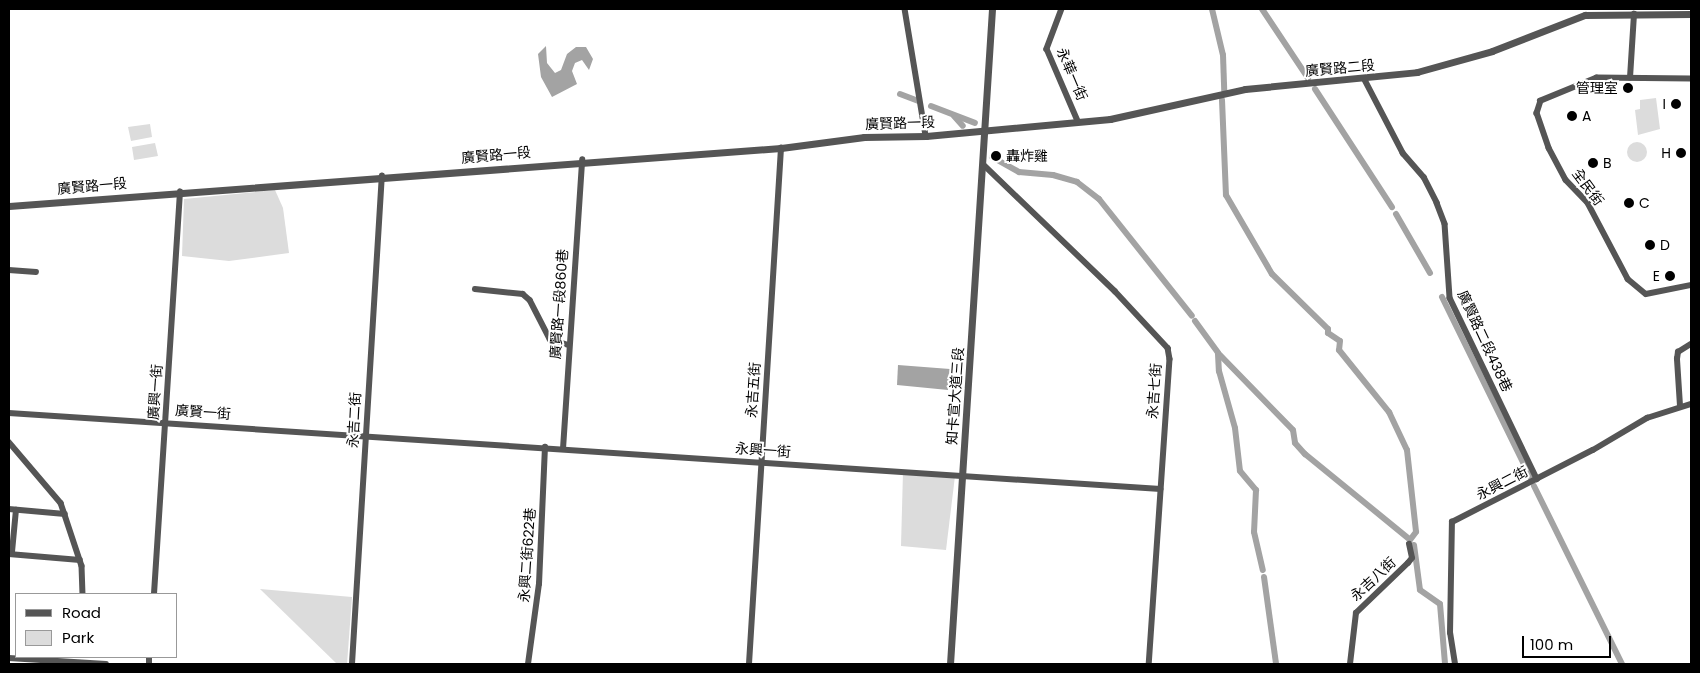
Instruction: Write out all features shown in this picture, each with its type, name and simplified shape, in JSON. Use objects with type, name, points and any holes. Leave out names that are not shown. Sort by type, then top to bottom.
[{"type":"street","points":[[905,9],[926,136]]},
{"type":"street","name":"知卡宣大道三段","points":[[950,664],[984,166],[984,129],[992,9]]},
{"type":"street","name":"永華一街","points":[[1062,9],[1047,49],[1078,121]]},
{"type":"street","points":[[1630,78],[1634,14]]},
{"type":"street","name":"廣賢路二段","points":[[984,129],[1133,116],[1245,89],[1418,72],[1534,36],[1585,15],[1691,14]]},
{"type":"street","name":"廣賢路二段438巷","points":[[1364,78],[1403,153],[1424,177],[1437,203],[1445,224],[1450,298],[1537,479]]},
{"type":"street","name":"全民街","points":[[1691,79],[1596,78],[1541,101],[1537,113],[1540,124],[1566,180],[1588,204],[1628,279],[1638,290],[1646,294],[1661,294],[1691,285]]},
{"type":"street","name":"廣賢路一段","points":[[9,206],[582,160],[781,148],[864,136],[926,136],[984,129]]},
{"type":"street","name":"永吉五街","points":[[749,664],[781,148]]},
{"type":"street","name":"廣賢路一段860巷","points":[[563,448],[568,345],[582,160]]},
{"type":"street","name":"永吉七街","points":[[984,166],[1115,291],[1168,348],[1170,359],[1149,664]]},
{"type":"street","name":"永吉二街","points":[[352,664],[382,176]]},
{"type":"street","name":"廣興一街","points":[[154,593],[180,192]]},
{"type":"street","points":[[9,270],[36,272]]},
{"type":"street","points":[[475,289],[523,294],[530,300],[550,339],[568,345]]},
{"type":"street","points":[[1680,406],[1677,359],[1682,348],[1691,344]]},
{"type":"street","name":"永興二街","points":[[1455,664],[1450,634],[1452,522],[1537,479],[1647,418],[1691,404]]},
{"type":"street","name":"廣賢一街","points":[[9,413],[366,436]]},
{"type":"street","name":"永興一街","points":[[366,436],[962,474],[1160,489]]},
{"type":"street","points":[[9,442],[42,478],[61,503],[80,560],[84,593]]},
{"type":"street","name":"永興二街622巷","points":[[528,664],[539,584],[545,447]]},
{"type":"street","points":[[9,509],[65,514]]},
{"type":"street","points":[[16,510],[10,553],[80,560]]},
{"type":"street","name":"永吉八街","points":[[1350,664],[1356,613],[1412,558],[1409,544]]},
{"type":"street","points":[[9,658],[106,664]]},
{"type":"green space","points":[[1656,98],[1660,129],[1638,135],[1635,110],[1640,109],[1640,100]]},
{"type":"green space","points":[[150,124],[152,137],[131,141],[128,127]]},
{"type":"green space","points":[[1637,142],[1644,145],[1647,152],[1644,159],[1637,162],[1630,159],[1627,152],[1630,145]]},
{"type":"green space","points":[[155,143],[158,156],[134,160],[132,147]]},
{"type":"green space","points":[[275,190],[283,208],[289,253],[229,261],[182,256],[184,199]]},
{"type":"green space","points":[[903,472],[955,476],[946,550],[901,546]]},
{"type":"green space","points":[[260,589],[352,597],[347,664],[337,664]]},
{"type":"shaded area","points":[[546,46],[547,63],[555,73],[561,70],[567,54],[576,47],[586,47],[593,59],[589,70],[582,60],[575,63],[572,71],[577,84],[552,97],[541,77],[538,54]]},
{"type":"shaded area","points":[[898,365],[950,369],[948,390],[897,385]]},
{"type":"waterway","points":[[1212,9],[1223,55],[1224,91]]},
{"type":"waterway","points":[[1262,9],[1308,78]]},
{"type":"waterway","points":[[1315,89],[1392,207]]},
{"type":"waterway","points":[[900,94],[918,101]]},
{"type":"waterway","points":[[1222,100],[1226,195],[1272,274],[1328,329],[1328,333],[1340,341],[1339,350],[1389,412],[1407,450],[1416,532],[1410,540]]},
{"type":"waterway","points":[[931,106],[975,123]]},
{"type":"waterway","points":[[954,116],[963,126]]},
{"type":"waterway","points":[[992,157],[1019,172],[1053,175],[1077,182],[1099,199],[1192,316]]},
{"type":"waterway","points":[[1396,214],[1430,273]]},
{"type":"waterway","points":[[1442,297],[1531,479]]},
{"type":"waterway","points":[[1195,321],[1218,353],[1293,430],[1295,443],[1305,454],[1408,538]]},
{"type":"waterway","points":[[1218,354],[1219,371],[1235,428],[1240,471],[1256,490],[1254,532],[1263,570]]},
{"type":"waterway","points":[[1534,486],[1622,664]]},
{"type":"waterway","points":[[1414,545],[1420,590],[1440,604],[1445,664]]},
{"type":"waterway","points":[[1264,577],[1276,664]]},
{"type":"place","name":"管理室","points":[[1628,88]]},
{"type":"place","name":"I","points":[[1676,104]]},
{"type":"place","name":"A","points":[[1572,116]]},
{"type":"place","name":"H","points":[[1681,153]]},
{"type":"place","name":"轟炸雞","points":[[996,156]]},
{"type":"place","name":"B","points":[[1593,163]]},
{"type":"place","name":"C","points":[[1629,203]]},
{"type":"place","name":"D","points":[[1650,245]]},
{"type":"place","name":"E","points":[[1670,276]]}]
